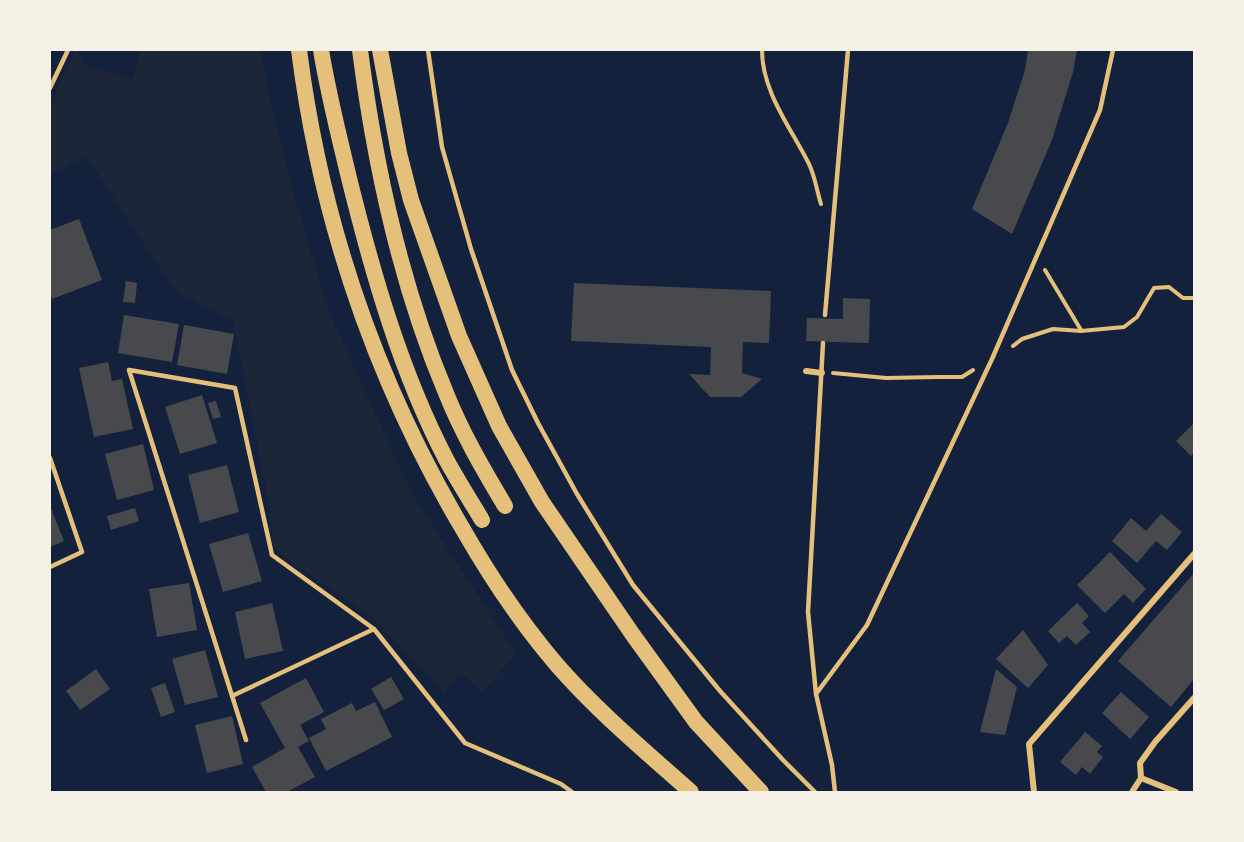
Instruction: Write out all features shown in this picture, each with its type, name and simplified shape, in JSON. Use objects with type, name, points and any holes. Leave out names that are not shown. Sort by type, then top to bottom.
[{"type":"highway","points":[[299,50],[305,99],[318,163],[343,260],[375,352],[412,436],[480,559],[532,635],[588,698],[691,792]]},
{"type":"highway","points":[[321,50],[360,221],[404,362],[447,461],[482,520]]},
{"type":"highway","points":[[360,50],[377,158],[398,251],[446,393],[472,450],[505,506]]},
{"type":"highway","points":[[380,50],[399,153],[415,211],[459,336],[499,426],[542,502],[633,635],[696,722],[761,792]]},
{"type":"street","points":[[806,371],[822,373]]},
{"type":"street","points":[[1034,792],[1029,744],[1194,554]]},
{"type":"street","points":[[1132,792],[1141,778],[1140,763],[1155,742],[1194,698]]},
{"type":"street","points":[[1141,778],[1176,792]]},
{"type":"lane","points":[[50,88],[69,50]]},
{"type":"lane","points":[[428,50],[442,147],[471,249],[512,370],[538,423],[577,494],[633,585],[720,691],[815,792]]},
{"type":"lane","points":[[825,315],[848,50]]},
{"type":"lane","points":[[816,694],[867,626],[992,359],[1100,110],[1113,50]]},
{"type":"lane","points":[[823,343],[808,612],[816,694],[832,765],[835,792]]},
{"type":"lane","points":[[246,740],[129,370],[235,388],[272,555],[374,629],[465,743],[561,784],[572,792]]},
{"type":"lane","points":[[50,458],[82,552],[50,567]]},
{"type":"lane","points":[[232,696],[374,629]]},
{"type":"path","points":[[762,50],[767,80],[774,99],[811,167],[821,204]]},
{"type":"path","points":[[1042,245],[1045,271],[1081,331]]},
{"type":"path","points":[[822,373],[886,378],[962,377],[1022,339],[1053,329],[1081,331],[1124,327],[1137,317],[1154,288],[1169,287],[1182,298],[1194,298]]},
{"type":"shaded area","points":[[75,50],[79,50],[83,63],[90,67],[133,78],[140,50],[261,50],[271,107],[328,310],[402,473],[420,506],[516,654],[482,692],[461,673],[444,692],[372,617],[287,559],[273,545],[270,508],[233,322],[175,291],[86,156],[50,175],[50,104]]},
{"type":"building","points":[[1028,50],[1077,50],[1073,72],[1052,140],[1012,234],[972,209],[1008,123],[1025,70]]},
{"type":"building","points":[[79,219],[102,280],[52,299],[50,230]]},
{"type":"building","points":[[126,281],[137,283],[135,303],[123,302]]},
{"type":"building","points":[[574,283],[771,291],[769,343],[743,342],[742,373],[762,379],[741,397],[710,397],[689,374],[710,375],[711,347],[571,341]]},
{"type":"building","points":[[843,298],[870,299],[869,343],[806,341],[807,318],[843,319]]},
{"type":"building","points":[[124,315],[179,324],[172,362],[118,353]]},
{"type":"building","points":[[184,325],[234,334],[227,374],[177,365]]},
{"type":"building","points":[[108,362],[112,381],[122,379],[133,429],[94,437],[79,368]]},
{"type":"building","points":[[202,395],[217,443],[180,454],[165,407]]},
{"type":"building","points":[[216,401],[221,417],[213,419],[208,403]]},
{"type":"building","points":[[1194,423],[1194,453],[1191,456],[1176,441]]},
{"type":"building","points":[[143,444],[154,490],[117,500],[105,454]]},
{"type":"building","points":[[227,465],[239,512],[200,523],[188,475]]},
{"type":"building","points":[[50,506],[64,541],[50,547]]},
{"type":"building","points":[[135,508],[139,521],[111,530],[107,516]]},
{"type":"building","points":[[1161,514],[1182,532],[1167,550],[1156,541],[1137,563],[1112,541],[1131,518],[1146,531]]},
{"type":"building","points":[[248,533],[262,581],[223,592],[209,544]]},
{"type":"building","points":[[1110,552],[1146,589],[1133,603],[1124,594],[1105,613],[1077,585]]},
{"type":"building","points":[[1194,573],[1194,679],[1171,707],[1118,661]]},
{"type":"building","points":[[189,583],[197,630],[157,637],[149,589]]},
{"type":"building","points":[[272,603],[283,651],[245,659],[235,612]]},
{"type":"building","points":[[1077,603],[1089,616],[1082,623],[1090,632],[1076,645],[1067,636],[1059,643],[1048,631]]},
{"type":"building","points":[[1023,630],[1048,665],[1028,688],[996,659]]},
{"type":"building","points":[[205,650],[218,697],[185,705],[172,659]]},
{"type":"building","points":[[96,669],[110,689],[80,710],[66,691]]},
{"type":"building","points":[[996,669],[1017,687],[1005,735],[980,732]]},
{"type":"building","points":[[391,677],[404,699],[384,710],[371,689]]},
{"type":"building","points":[[306,678],[324,712],[300,725],[309,741],[298,747],[315,777],[287,792],[266,792],[252,767],[285,748],[260,703]]},
{"type":"building","points":[[165,683],[175,712],[161,717],[151,688]]},
{"type":"building","points":[[1121,692],[1149,717],[1130,739],[1102,713]]},
{"type":"building","points":[[375,702],[392,737],[326,771],[309,738],[326,729],[321,719],[352,703],[356,711]]},
{"type":"building","points":[[232,716],[243,764],[207,773],[195,725]]},
{"type":"building","points":[[1085,732],[1102,746],[1097,752],[1103,757],[1090,774],[1082,767],[1076,775],[1060,762]]}]
